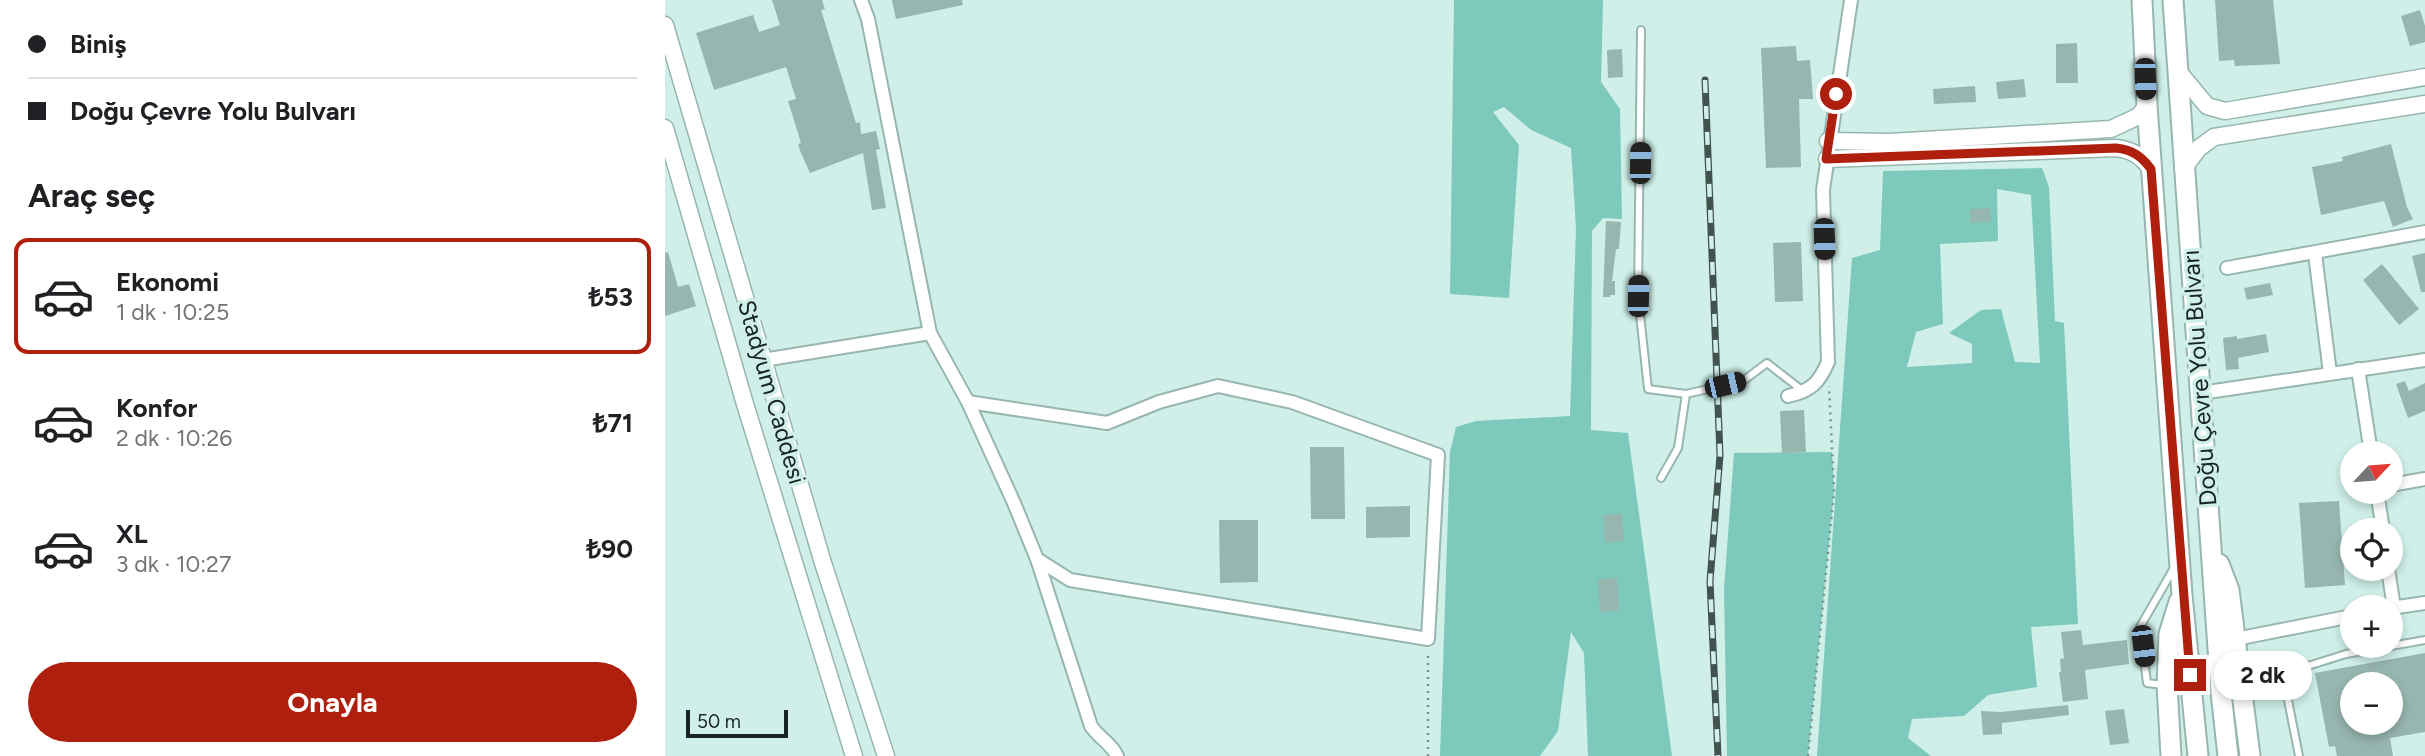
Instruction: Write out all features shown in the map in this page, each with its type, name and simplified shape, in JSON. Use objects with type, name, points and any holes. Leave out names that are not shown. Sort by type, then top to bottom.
[{"type":"highway","name":"Doğu Çevre Yolu Bulvarı","points":[[2142,0],[2151,169],[2182,595],[2198,756]]},
{"type":"highway","name":"Doğu Çevre Yolu Bulvarı","points":[[2173,0],[2221,692],[2228,756]]},
{"type":"highway","points":[[2212,552],[2222,569],[2229,590],[2250,756]]},
{"type":"highway","points":[[2171,756],[2167,685],[2169,634],[2182,595]]},
{"type":"main road","name":"Stadyum Caddesi","points":[[665,25],[823,564],[886,756]]},
{"type":"main road","points":[[2178,71],[2207,106],[2225,111],[2425,77]]},
{"type":"main road","points":[[2183,169],[2199,148],[2214,137],[2425,104]]},
{"type":"main road","points":[[1828,141],[1890,142],[2111,129],[2139,116],[2147,105]]},
{"type":"main road","name":"Stadyum Caddesi","points":[[665,128],[745,404],[854,756]]},
{"type":"main road","points":[[1826,159],[2116,148],[2130,150],[2142,158],[2151,169]]},
{"type":"street","points":[[861,0],[868,19],[930,333],[968,402],[1037,559],[1091,726],[1098,737],[1115,750],[1117,756]]},
{"type":"street","points":[[1788,396],[1804,392],[1819,382],[1828,362],[1823,190],[1828,141],[1851,0],[1859,0]]},
{"type":"street","points":[[2227,268],[2425,232]]},
{"type":"street","points":[[2315,254],[2330,373]]},
{"type":"street","points":[[763,360],[930,333]]},
{"type":"street","points":[[2201,393],[2425,360]]},
{"type":"street","points":[[2358,369],[2369,441]]},
{"type":"street","points":[[968,402],[1107,423],[1159,402],[1218,386],[1292,402],[1439,455],[1428,639],[1070,580],[1037,559]]},
{"type":"street","points":[[2403,483],[2425,478]]},
{"type":"street","points":[[2403,606],[2425,603]]},
{"type":"street","points":[[2236,639],[2340,618]]},
{"type":"lane","points":[[1641,30],[1638,296],[1648,389],[1686,394],[1743,381],[1767,363],[1804,392]]},
{"type":"lane","points":[[1661,478],[1678,448],[1686,394]]},
{"type":"lane","points":[[2167,685],[2147,683],[2140,627],[2181,558]]},
{"type":"lane","points":[[2299,756],[2285,685],[2292,671],[2346,654],[2425,640]]},
{"type":"path","points":[[1808,756],[1834,491],[1828,362]]},
{"type":"path","points":[[1428,639],[1428,756]]},
{"type":"green space","points":[[1454,0],[1603,0],[1601,82],[1620,109],[1622,219],[1603,218],[1592,231],[1591,430],[1628,433],[1672,756],[1588,756],[1584,653],[1571,632],[1558,731],[1540,756],[1440,756],[1450,452],[1456,427],[1476,421],[1570,416],[1576,228],[1571,148],[1531,130],[1504,107],[1493,112],[1519,145],[1509,298],[1450,294]]},
{"type":"green space","points":[[2042,168],[2049,187],[2055,321],[2064,323],[2078,624],[2031,627],[2037,687],[1988,695],[1964,716],[1912,719],[1908,738],[1931,756],[1817,756],[1852,258],[1880,250],[1883,171]],"holes":[[[1997,189],[2031,195],[2040,363],[2015,362],[2001,309],[1981,310],[1949,333],[1972,344],[1972,363],[1907,367],[1916,332],[1943,324],[1940,244],[1998,241]]]},
{"type":"green space","points":[[1832,452],[1834,491],[1808,756],[1727,756],[1724,589],[1734,453]]},
{"type":"building","points":[[772,0],[822,0],[825,9],[821,10],[856,123],[860,122],[861,134],[876,131],[880,149],[876,150],[886,208],[872,210],[863,153],[810,173],[798,144],[801,143],[788,101],[796,99],[786,67],[714,90],[696,33],[753,15],[759,32],[780,25]]},
{"type":"building","points":[[892,0],[962,0],[963,5],[896,19]]},
{"type":"building","points":[[2215,0],[2273,0],[2280,64],[2235,66],[2234,60],[2219,61]]},
{"type":"building","points":[[2420,10],[2425,26],[2425,42],[2410,46],[2401,16]]},
{"type":"building","points":[[2077,43],[2078,83],[2056,83],[2056,44]]},
{"type":"building","points":[[1796,46],[1797,61],[1810,60],[1813,99],[1799,99],[1801,167],[1766,168],[1761,48]]},
{"type":"building","points":[[1622,49],[1623,77],[1608,78],[1607,50]]},
{"type":"building","points":[[2024,79],[2026,97],[1998,99],[1996,82]]},
{"type":"building","points":[[1975,86],[1976,102],[1934,104],[1933,89]]},
{"type":"building","points":[[2391,144],[2407,207],[2413,219],[2393,227],[2384,201],[2321,215],[2312,167],[2343,161],[2342,157]]},
{"type":"building","points":[[1990,208],[1991,221],[1971,223],[1970,209]]},
{"type":"building","points":[[1606,221],[1621,222],[1612,281],[1615,281],[1615,295],[1610,297],[1603,297]]},
{"type":"building","points":[[1801,242],[1803,301],[1775,302],[1773,243]]},
{"type":"building","points":[[668,252],[678,287],[689,284],[696,306],[665,316],[665,253]]},
{"type":"building","points":[[2425,253],[2425,292],[2421,292],[2412,256]]},
{"type":"building","points":[[2382,264],[2419,309],[2399,325],[2363,280]]},
{"type":"building","points":[[2270,283],[2273,295],[2247,300],[2244,288]]},
{"type":"building","points":[[2266,334],[2269,352],[2238,358],[2239,369],[2226,370],[2223,338],[2237,336],[2237,339]]},
{"type":"building","points":[[2405,381],[2409,391],[2425,383],[2425,411],[2408,418],[2396,384]]},
{"type":"building","points":[[1804,410],[1806,452],[1782,453],[1780,411]]},
{"type":"building","points":[[1310,447],[1344,447],[1345,519],[1311,519]]},
{"type":"building","points":[[2339,501],[2340,581],[2345,581],[2345,585],[2305,588],[2299,503]]},
{"type":"building","points":[[1410,506],[1410,537],[1366,538],[1366,507]]},
{"type":"building","points":[[1622,514],[1624,541],[1605,543],[1603,515]]},
{"type":"building","points":[[1219,520],[1258,520],[1258,582],[1220,583]]},
{"type":"building","points":[[1617,578],[1619,611],[1600,612],[1598,579]]},
{"type":"building","points":[[2081,630],[2083,645],[2127,640],[2129,664],[2085,670],[2088,699],[2063,702],[2059,672],[2060,659],[2064,658],[2061,632]]},
{"type":"building","points":[[2425,653],[2425,732],[2390,738],[2393,756],[2337,756],[2335,746],[2329,747],[2315,673]]},
{"type":"building","points":[[2068,705],[2069,715],[2002,723],[2002,734],[1983,735],[1981,711],[2001,712]]},
{"type":"building","points":[[2124,709],[2129,743],[2110,745],[2105,711]]},
{"type":"railway","points":[[1705,80],[1720,455],[1710,581],[1718,756]]},
{"type":"route","points":[[1836,94],[1826,159],[2116,148],[2130,150],[2142,158],[2151,169],[2190,675]]}]
